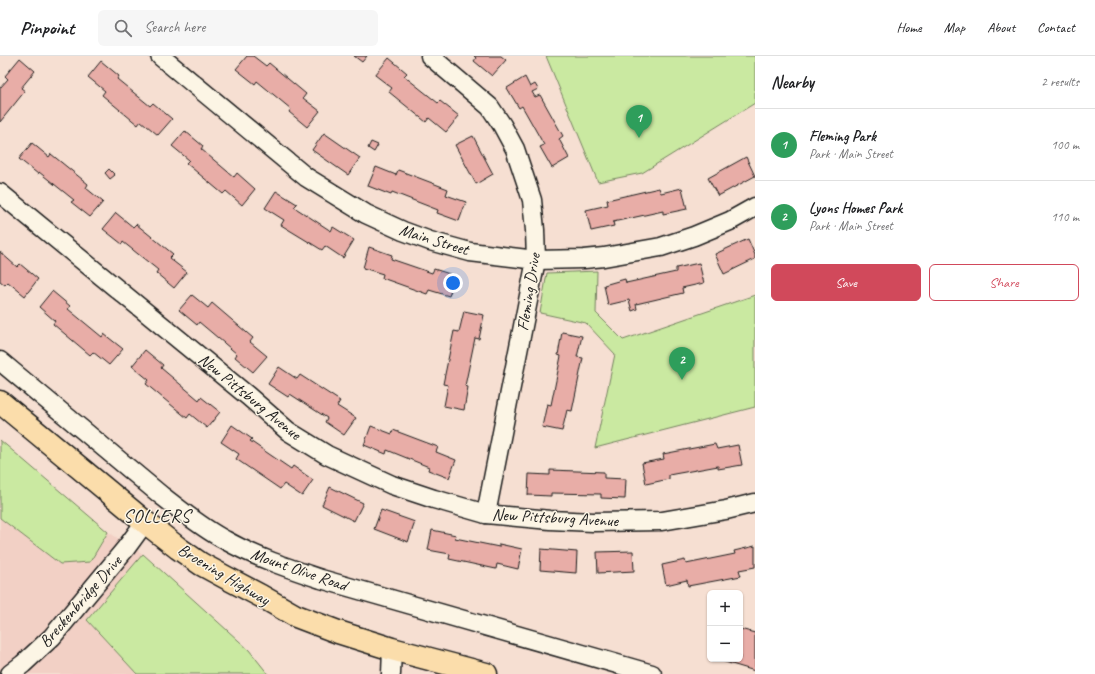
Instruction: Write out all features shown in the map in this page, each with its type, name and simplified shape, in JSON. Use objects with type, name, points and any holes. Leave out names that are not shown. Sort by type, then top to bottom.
[{"type":"main road","name":"Broening Highway","points":[[0,402],[145,522],[201,564],[296,616],[338,632],[392,649],[486,674]]},
{"type":"street","name":"Main Street","points":[[160,56],[306,177],[366,214],[403,231],[430,241],[470,252],[536,260],[584,259],[611,256],[661,247],[694,236],[730,221],[755,207]]},
{"type":"street","name":"Fleming Drive","points":[[430,56],[490,107],[515,149],[532,200],[536,260],[486,514]]},
{"type":"street","name":"New Pittsburg Avenue","points":[[0,193],[242,391],[288,431],[327,455],[392,484],[434,499],[486,514],[550,520],[593,522],[662,521],[726,510],[755,503]]},
{"type":"street","name":"Mount Olive Road","points":[[0,361],[162,496],[184,513],[223,539],[247,552],[321,580],[652,674]]},
{"type":"street","name":"Breckenbridge Drive","points":[[10,674],[23,664],[52,636],[126,548],[145,522]]},
{"type":"street","points":[[391,674],[392,649]]},
{"type":"shaded area","points":[[0,518],[60,564],[90,562],[108,532],[143,554],[87,620],[137,674],[0,674]]},
{"type":"green space","points":[[546,56],[755,56],[755,103],[642,173],[598,182]]},
{"type":"green space","points":[[597,271],[596,313],[623,340],[755,295],[755,407],[595,448],[615,354],[586,323],[540,313],[547,273]]},
{"type":"green space","points":[[0,440],[108,532],[90,562],[60,564],[0,518]]},
{"type":"green space","points":[[143,554],[249,650],[268,674],[137,674],[87,620]]},
{"type":"building","points":[[247,56],[253,56],[266,66],[269,63],[306,94],[303,98],[320,111],[307,127],[289,112],[291,109],[257,81],[255,84],[236,69]]},
{"type":"building","points":[[354,56],[367,56],[362,62]]},
{"type":"building","points":[[474,56],[501,56],[506,60],[492,76],[474,61],[476,58]]},
{"type":"building","points":[[20,58],[35,71],[21,88],[25,91],[0,122],[0,88],[8,79],[5,76]]},
{"type":"building","points":[[389,58],[407,73],[404,76],[438,103],[440,101],[459,116],[446,132],[429,118],[426,122],[389,92],[392,88],[375,75]]},
{"type":"building","points":[[101,61],[119,76],[117,79],[150,106],[153,103],[172,119],[158,135],[141,121],[138,125],[102,95],[105,91],[88,77]]},
{"type":"building","points":[[525,77],[530,87],[535,84],[538,89],[532,92],[535,97],[540,95],[563,136],[559,139],[569,158],[552,168],[540,147],[544,145],[522,106],[519,108],[507,88]]},
{"type":"building","points":[[185,131],[203,146],[201,149],[234,177],[237,173],[255,189],[242,205],[226,191],[223,194],[186,163],[189,160],[172,146]]},
{"type":"building","points":[[324,133],[360,158],[348,175],[312,150]]},
{"type":"building","points":[[473,136],[493,174],[476,184],[455,145]]},
{"type":"building","points":[[371,142],[378,145],[374,152],[368,148]]},
{"type":"building","points":[[32,143],[49,157],[51,154],[88,184],[86,188],[103,202],[90,217],[71,202],[74,200],[39,172],[38,174],[19,159]]},
{"type":"building","points":[[746,157],[755,176],[718,196],[708,178]]},
{"type":"building","points":[[376,167],[396,175],[398,170],[448,189],[446,195],[466,202],[459,221],[437,213],[438,210],[392,192],[391,195],[368,186]]},
{"type":"building","points":[[109,169],[115,175],[110,179],[105,173]]},
{"type":"building","points":[[659,188],[661,193],[682,188],[687,209],[663,214],[663,211],[613,222],[614,226],[591,231],[586,210],[608,205],[607,200]]},
{"type":"building","points":[[276,191],[297,204],[294,207],[331,231],[333,227],[354,240],[343,258],[325,246],[322,250],[281,225],[284,220],[265,208]]},
{"type":"building","points":[[116,213],[133,227],[136,224],[173,254],[169,258],[187,272],[174,288],[156,273],[158,270],[123,242],[122,244],[103,229]]},
{"type":"building","points":[[748,239],[755,255],[755,259],[724,274],[715,254]]},
{"type":"building","points":[[369,247],[392,255],[391,259],[432,273],[434,269],[456,276],[449,296],[429,290],[427,294],[382,278],[383,274],[363,268]]},
{"type":"building","points":[[0,252],[17,267],[20,264],[38,279],[25,296],[8,282],[5,285],[0,281]]},
{"type":"building","points":[[699,263],[704,283],[682,288],[683,293],[636,304],[637,309],[632,311],[629,300],[608,305],[604,285],[625,279],[626,283],[676,272],[676,268]]},
{"type":"building","points":[[52,291],[70,306],[68,309],[102,337],[104,334],[123,349],[109,365],[93,352],[90,355],[53,324],[55,321],[39,307]]},
{"type":"building","points":[[192,295],[208,308],[212,303],[253,338],[250,342],[267,356],[253,372],[235,357],[237,354],[199,322],[197,325],[179,310]]},
{"type":"building","points":[[464,311],[484,315],[479,339],[475,338],[465,386],[468,387],[464,410],[444,406],[448,385],[443,384],[454,331],[459,332]]},
{"type":"building","points":[[562,332],[582,336],[577,357],[583,358],[572,411],[567,410],[562,431],[542,427],[547,404],[551,405],[561,356],[558,355]]},
{"type":"building","points":[[145,350],[163,365],[161,368],[199,400],[201,397],[220,412],[207,428],[190,414],[187,418],[146,384],[149,380],[132,366]]},
{"type":"building","points":[[279,367],[297,379],[300,375],[340,401],[337,406],[356,418],[344,435],[325,422],[327,418],[290,394],[288,397],[268,384]]},
{"type":"building","points":[[232,425],[252,439],[250,441],[291,469],[293,466],[313,480],[302,496],[284,484],[280,489],[236,459],[239,454],[221,442]]},
{"type":"building","points":[[371,426],[392,434],[393,430],[438,447],[436,452],[456,460],[449,478],[428,470],[429,467],[387,450],[386,454],[364,445]]},
{"type":"building","points":[[715,444],[717,449],[738,445],[742,465],[718,469],[718,466],[674,474],[669,475],[669,479],[646,484],[642,463],[664,459],[663,454]]},
{"type":"building","points":[[550,470],[604,472],[604,478],[626,479],[625,499],[601,498],[601,494],[551,493],[551,496],[528,495],[529,474],[550,475]]},
{"type":"building","points":[[330,487],[363,503],[354,521],[322,505]]},
{"type":"building","points":[[381,510],[415,522],[408,542],[374,529]]},
{"type":"building","points":[[432,530],[456,535],[455,538],[499,547],[499,544],[522,549],[518,569],[497,564],[496,569],[449,559],[450,554],[428,550]]},
{"type":"building","points":[[755,546],[755,567],[739,570],[741,576],[688,586],[687,580],[666,585],[662,565],[685,560],[686,564],[735,554],[734,551]]},
{"type":"building","points":[[541,549],[577,552],[576,573],[540,570]]},
{"type":"building","points":[[633,551],[634,571],[598,573],[597,552]]},
{"type":"building","points":[[743,630],[755,633],[755,671],[725,662],[743,662]]},
{"type":"place","name":"Fleming Park","points":[[639,138]]},
{"type":"place","name":"Lyons Homes Park","points":[[682,380]]},
{"type":"district","name":"SOLLERS","points":[[157,516]]}]
